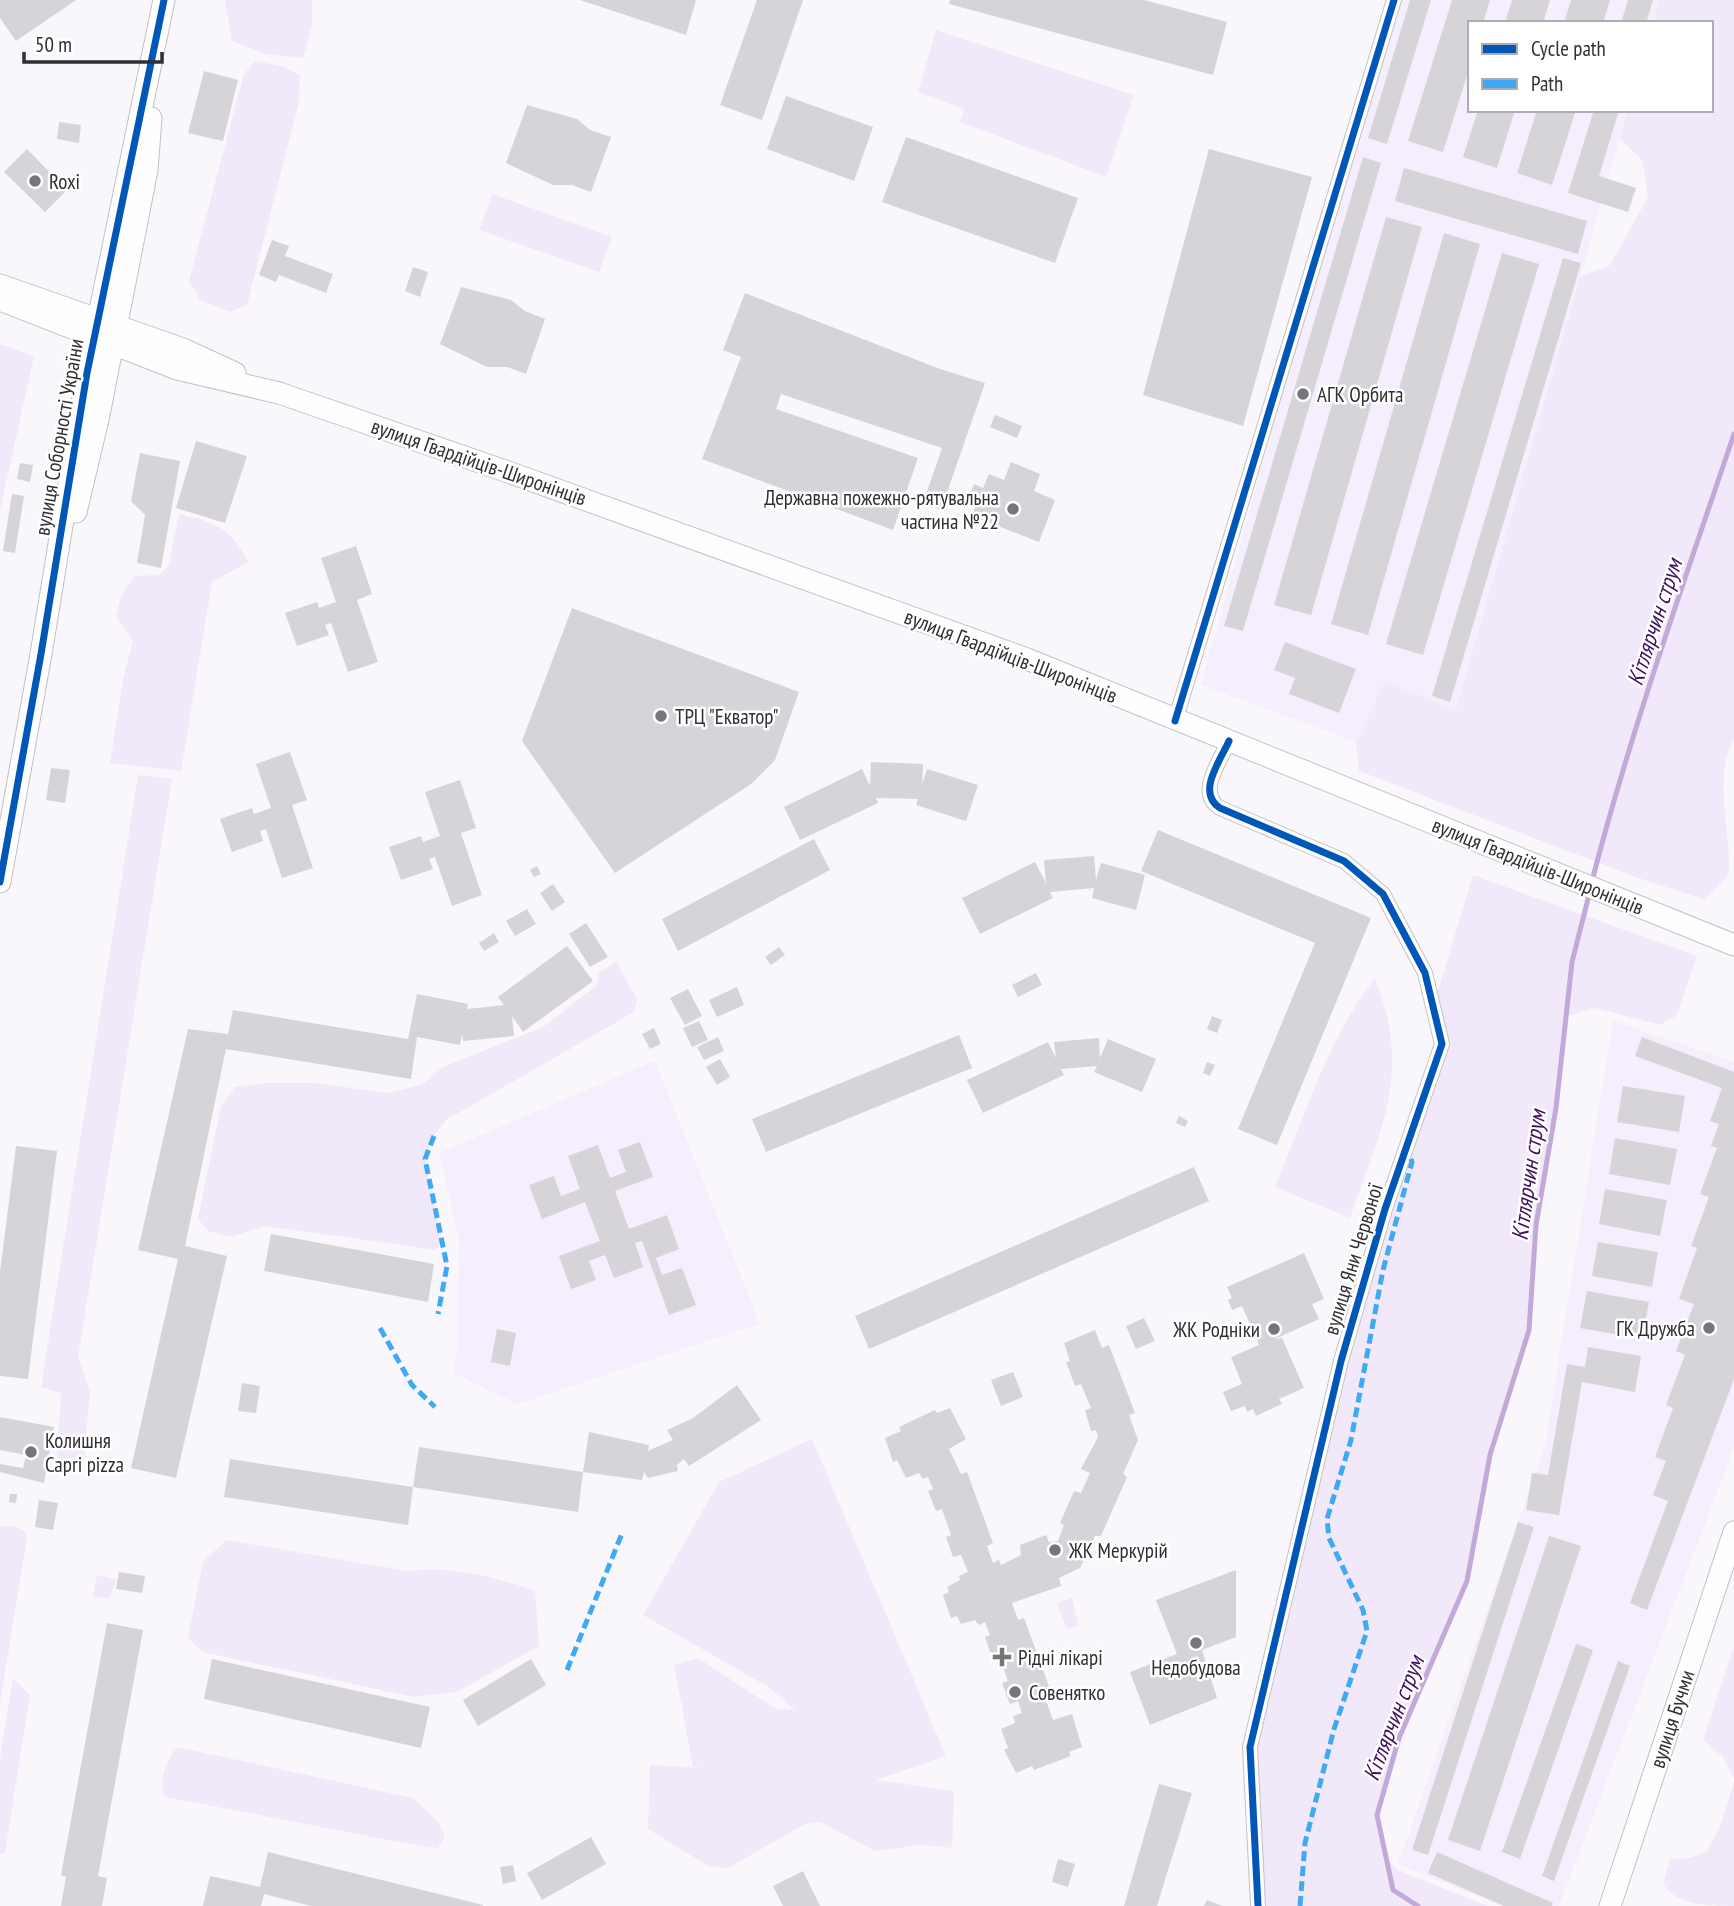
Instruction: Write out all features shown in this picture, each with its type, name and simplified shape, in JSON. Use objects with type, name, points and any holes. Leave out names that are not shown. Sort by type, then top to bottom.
[{"type":"main road","name":"вулиця Соборності України","points":[[0,882],[41,654],[105,331],[164,0]]},
{"type":"main road","name":"вулиця Гвардійців-Широнінців","points":[[0,285],[105,331]]},
{"type":"main road","name":"вулиця Гвардійців-Широнінців","points":[[0,300],[105,331],[183,349],[279,393],[766,563],[1027,659],[1728,942]]},
{"type":"main road","name":"вулиця Бучми","points":[[1610,1906],[1734,1532]]},
{"type":"street","points":[[1175,721],[1394,0]]},
{"type":"street","name":"вулиця Яни Червоної","points":[[1229,741],[1208,790],[1210,801],[1220,808],[1344,861],[1383,894],[1425,973],[1442,1044],[1385,1209],[1341,1361],[1250,1747],[1258,1906]]},
{"type":"shaded area","points":[[225,0],[312,0],[312,26],[303,58],[265,54],[232,41]]},
{"type":"shaded area","points":[[1392,0],[1660,0],[1654,21],[1468,21],[1468,112],[1627,112],[1456,711],[1385,681],[1356,742],[1201,685]]},
{"type":"shaded area","points":[[1660,0],[1734,0],[1734,739],[1727,755],[1724,773],[1728,875],[1705,899],[1734,909],[1638,878],[1359,771],[1356,742],[1385,681],[1456,710],[1580,277],[1610,265],[1648,197],[1643,161],[1620,139],[1627,112],[1713,112],[1713,21],[1654,21]]},
{"type":"shaded area","points":[[936,30],[1134,95],[1106,177],[960,122],[964,109],[918,92]]},
{"type":"shaded area","points":[[255,61],[282,66],[300,75],[299,102],[247,305],[230,312],[200,300],[189,281],[244,74]]},
{"type":"shaded area","points":[[492,194],[612,237],[599,272],[479,230]]},
{"type":"shaded area","points":[[0,344],[34,356],[0,511]]},
{"type":"shaded area","points":[[179,514],[212,523],[220,528],[235,541],[249,562],[212,582],[181,771],[110,763],[123,679],[133,641],[116,616],[121,596],[134,576],[159,575],[169,565]]},
{"type":"shaded area","points":[[138,775],[172,779],[78,1357],[90,1391],[84,1460],[64,1466],[57,1458],[61,1393],[41,1387]]},
{"type":"shaded area","points":[[1473,875],[1697,956],[1677,1015],[1661,1025],[1595,1008],[1565,1017],[1555,1107],[1535,1225],[1528,1329],[1490,1454],[1467,1581],[1398,1738],[1376,1815],[1385,1856],[1398,1870],[1488,1906],[1258,1906],[1250,1747],[1341,1361],[1442,1044],[1433,1007]]},
{"type":"shaded area","points":[[616,961],[637,999],[634,1012],[446,1120],[434,1136],[425,1159],[441,1244],[436,1250],[265,1226],[230,1237],[208,1231],[198,1219],[221,1106],[235,1087],[266,1083],[314,1083],[389,1093],[423,1084],[443,1067],[543,1027],[596,986],[599,973]]},
{"type":"shaded area","points":[[1375,978],[1386,1012],[1392,1073],[1382,1128],[1350,1218],[1275,1187],[1330,1052],[1358,1001]]},
{"type":"shaded area","points":[[1613,1021],[1734,1062],[1734,1448],[1559,1906],[1502,1906],[1398,1864],[1545,1445]]},
{"type":"shaded area","points":[[655,1061],[760,1324],[518,1404],[453,1373],[457,1352],[459,1239],[439,1153]]},
{"type":"shaded area","points":[[812,1439],[946,1756],[876,1780],[954,1791],[952,1848],[922,1845],[875,1851],[820,1822],[805,1824],[728,1868],[708,1866],[648,1829],[650,1765],[759,1771],[693,1767],[674,1665],[698,1658],[776,1709],[795,1710],[770,1688],[643,1615],[719,1482]]},
{"type":"shaded area","points":[[0,1526],[13,1526],[25,1531],[27,1538],[0,1703]]},
{"type":"shaded area","points":[[226,1540],[408,1571],[456,1571],[489,1577],[535,1591],[539,1646],[457,1692],[414,1697],[202,1652],[188,1637],[203,1562]]},
{"type":"shaded area","points":[[97,1575],[117,1580],[109,1598],[93,1597]]},
{"type":"shaded area","points":[[1072,1598],[1078,1626],[1067,1630],[1057,1603]]},
{"type":"shaded area","points":[[1734,1646],[1734,1779],[1723,1757],[1703,1740]]},
{"type":"shaded area","points":[[13,1678],[30,1695],[5,1853],[0,1854],[0,1758]]},
{"type":"shaded area","points":[[178,1747],[413,1798],[439,1823],[445,1837],[438,1848],[420,1846],[165,1797],[165,1770]]},
{"type":"shaded area","points":[[1734,1781],[1734,1906],[1685,1901],[1663,1884],[1670,1859],[1690,1858],[1707,1851],[1721,1824]]},
{"type":"building","points":[[0,0],[76,0],[16,41],[0,18]]},
{"type":"building","points":[[580,0],[696,0],[686,35]]},
{"type":"building","points":[[757,0],[803,0],[762,120],[720,105]]},
{"type":"building","points":[[950,0],[1144,0],[1227,22],[1213,75],[949,4]]},
{"type":"building","points":[[1410,0],[1431,0],[1387,144],[1368,138]]},
{"type":"building","points":[[1452,0],[1490,0],[1484,21],[1468,21],[1468,72],[1443,152],[1408,141]]},
{"type":"building","points":[[1512,0],[1550,0],[1544,21],[1506,21]]},
{"type":"building","points":[[1571,0],[1610,0],[1604,21],[1565,21]]},
{"type":"building","points":[[1628,0],[1653,0],[1647,21],[1622,21]]},
{"type":"building","points":[[204,71],[238,80],[223,141],[188,133]]},
{"type":"building","points":[[786,96],[873,127],[854,181],[767,149]]},
{"type":"building","points":[[527,105],[577,119],[590,130],[611,137],[591,192],[572,185],[553,185],[506,163]]},
{"type":"building","points":[[1477,112],[1514,112],[1497,168],[1463,157]]},
{"type":"building","points":[[1536,112],[1575,112],[1552,185],[1517,173]]},
{"type":"building","points":[[1593,112],[1618,112],[1599,176],[1636,188],[1628,212],[1568,193]]},
{"type":"building","points":[[59,122],[81,125],[79,143],[57,139]]},
{"type":"building","points":[[906,137],[1078,198],[1055,263],[882,202]]},
{"type":"building","name":"Roxi","points":[[27,149],[67,190],[45,212],[4,172]]},
{"type":"building","points":[[1209,149],[1312,177],[1243,426],[1143,395]]},
{"type":"building","name":"АГК Орбита","points":[[1363,157],[1381,163],[1243,631],[1224,626]]},
{"type":"building","points":[[1404,168],[1587,221],[1578,254],[1395,201]]},
{"type":"building","points":[[1386,217],[1422,227],[1311,615],[1274,605]]},
{"type":"building","points":[[1444,233],[1480,244],[1368,635],[1331,624]]},
{"type":"building","points":[[272,240],[289,246],[285,256],[333,274],[326,293],[279,275],[276,282],[259,275]]},
{"type":"building","points":[[1502,253],[1539,264],[1423,655],[1386,644]]},
{"type":"building","points":[[1563,258],[1581,263],[1450,702],[1432,696]]},
{"type":"building","points":[[413,267],[428,272],[420,297],[405,291]]},
{"type":"building","points":[[461,287],[511,300],[525,311],[545,319],[526,374],[507,367],[487,367],[440,344]]},
{"type":"building","points":[[745,293],[940,369],[985,383],[941,510],[923,503],[942,448],[781,394],[776,409],[918,458],[893,530],[702,459],[741,357],[723,350]]},
{"type":"building","points":[[995,415],[1022,426],[1017,438],[990,427]]},
{"type":"building","points":[[196,441],[247,456],[225,523],[176,508]]},
{"type":"building","points":[[140,453],[180,461],[161,568],[137,563],[145,515],[131,501]]},
{"type":"building","name":"Державна пожежно-рятувальна частина №22","points":[[1011,462],[1040,474],[1034,491],[1055,500],[1039,542],[972,516],[977,502],[968,499],[974,484],[983,488],[989,474],[1004,480]]},
{"type":"building","points":[[20,463],[33,465],[30,482],[17,479]]},
{"type":"building","points":[[12,494],[24,496],[15,553],[3,551]]},
{"type":"building","points":[[356,546],[372,594],[357,600],[378,662],[348,672],[331,623],[325,625],[329,635],[297,646],[285,613],[317,602],[319,608],[336,602],[321,558]]},
{"type":"building","name":"ТРЦ \"Екватор\"","points":[[572,608],[799,692],[775,760],[751,784],[615,873],[522,741]]},
{"type":"building","points":[[1285,642],[1356,669],[1339,713],[1289,694],[1295,678],[1274,670]]},
{"type":"building","points":[[290,752],[307,800],[292,805],[313,868],[282,878],[266,829],[260,831],[263,841],[232,852],[220,819],[252,808],[254,814],[271,808],[256,764]]},
{"type":"building","points":[[871,762],[923,764],[922,784],[927,769],[978,785],[966,821],[916,805],[918,799],[876,798],[878,803],[800,840],[784,807],[862,769],[870,786]]},
{"type":"building","points":[[51,768],[70,770],[65,803],[46,800]]},
{"type":"building","points":[[460,780],[476,828],[461,833],[482,895],[452,906],[435,857],[429,859],[433,869],[401,880],[389,847],[421,836],[423,842],[440,836],[425,792]]},
{"type":"building","points":[[1158,830],[1371,918],[1277,1145],[1238,1129],[1315,943],[1141,871]]},
{"type":"building","points":[[814,839],[830,870],[678,951],[662,919]]},
{"type":"building","points":[[1094,856],[1096,880],[1101,863],[1145,875],[1136,910],[1092,898],[1094,888],[1050,892],[1053,898],[980,934],[962,898],[1035,862],[1046,883],[1044,860]]},
{"type":"building","points":[[537,866],[541,874],[534,877],[530,870]]},
{"type":"building","points":[[553,884],[565,902],[552,911],[540,893]]},
{"type":"building","points":[[527,909],[536,924],[515,936],[506,921]]},
{"type":"building","points":[[586,923],[608,957],[590,967],[569,934]]},
{"type":"building","points":[[494,933],[499,942],[484,951],[479,943]]},
{"type":"building","points":[[567,946],[593,981],[523,1032],[512,1016],[514,1036],[463,1041],[462,1034],[460,1045],[417,1037],[411,1079],[226,1049],[185,1246],[227,1256],[176,1478],[131,1468],[178,1259],[138,1250],[188,1029],[228,1034],[233,1010],[408,1039],[417,994],[468,1004],[467,1009],[504,1005],[498,997]]},
{"type":"building","points":[[779,947],[785,955],[771,965],[765,957]]},
{"type":"building","points":[[1036,973],[1042,985],[1018,997],[1012,985]]},
{"type":"building","points":[[737,987],[744,1005],[717,1017],[709,1000]]},
{"type":"building","points":[[688,989],[702,1016],[685,1025],[670,998]]},
{"type":"building","points":[[1212,1016],[1222,1020],[1217,1033],[1207,1029]]},
{"type":"building","points":[[699,1021],[708,1040],[692,1047],[683,1028]]},
{"type":"building","points":[[654,1028],[661,1044],[650,1049],[642,1034]]},
{"type":"building","points":[[959,1035],[972,1068],[766,1152],[752,1119]]},
{"type":"building","points":[[718,1037],[724,1051],[704,1060],[697,1047]]},
{"type":"building","name":"ГК Дружба","points":[[1642,1037],[1734,1072],[1734,1379],[1647,1610],[1630,1603],[1668,1501],[1653,1495],[1666,1461],[1655,1457],[1673,1408],[1666,1405],[1685,1355],[1676,1351],[1694,1304],[1679,1299],[1697,1248],[1691,1246],[1709,1197],[1700,1194],[1717,1148],[1711,1146],[1719,1124],[1710,1121],[1722,1088],[1635,1056]]},
{"type":"building","points":[[1099,1038],[1100,1058],[1108,1039],[1156,1059],[1142,1092],[1094,1072],[1097,1066],[1061,1069],[1064,1075],[983,1113],[967,1080],[1048,1042],[1056,1058],[1054,1042]]},
{"type":"building","points":[[720,1059],[730,1077],[717,1085],[706,1067]]},
{"type":"building","points":[[1207,1062],[1215,1065],[1210,1076],[1203,1073]]},
{"type":"building","points":[[1623,1086],[1685,1096],[1679,1132],[1617,1122]]},
{"type":"building","points":[[1179,1116],[1188,1121],[1185,1127],[1176,1123]]},
{"type":"building","points":[[1615,1138],[1677,1149],[1670,1185],[1609,1174]]},
{"type":"building","points":[[640,1142],[653,1177],[615,1191],[629,1229],[667,1215],[679,1249],[656,1258],[662,1275],[682,1268],[696,1305],[669,1315],[642,1241],[635,1243],[643,1267],[614,1278],[605,1255],[589,1261],[596,1280],[571,1289],[559,1256],[600,1241],[585,1202],[542,1219],[529,1185],[554,1176],[561,1196],[580,1189],[568,1156],[598,1145],[610,1178],[626,1172],[618,1150]]},
{"type":"building","points":[[16,1146],[57,1151],[28,1379],[0,1376],[0,1272]]},
{"type":"building","points":[[1194,1167],[1209,1201],[869,1349],[855,1316]]},
{"type":"building","points":[[1605,1189],[1667,1200],[1660,1236],[1599,1224]]},
{"type":"building","points":[[271,1234],[434,1264],[428,1302],[264,1271]]},
{"type":"building","points":[[1598,1242],[1658,1252],[1652,1287],[1592,1276]]},
{"type":"building","name":"ЖК Родніки","points":[[1304,1253],[1324,1299],[1312,1304],[1319,1319],[1275,1339],[1282,1338],[1304,1388],[1279,1399],[1282,1404],[1256,1416],[1253,1409],[1247,1412],[1245,1406],[1231,1411],[1223,1392],[1242,1384],[1231,1357],[1259,1345],[1242,1306],[1232,1310],[1228,1300],[1232,1298],[1227,1287]]},
{"type":"building","points":[[1587,1291],[1649,1302],[1642,1339],[1580,1328]]},
{"type":"building","points":[[1144,1318],[1155,1341],[1136,1349],[1126,1326]]},
{"type":"building","points":[[497,1329],[516,1333],[510,1366],[491,1362]]},
{"type":"building","name":"ЖК Меркурій","points":[[1095,1330],[1102,1348],[1109,1345],[1135,1413],[1129,1415],[1138,1440],[1123,1474],[1127,1477],[1101,1536],[1095,1536],[1080,1568],[1059,1578],[1061,1586],[1012,1603],[1018,1620],[1024,1618],[1050,1689],[1043,1692],[1053,1720],[1072,1714],[1082,1747],[1069,1752],[1071,1756],[1034,1770],[1032,1766],[1016,1773],[1004,1750],[1008,1748],[1001,1729],[1015,1723],[1013,1716],[1022,1713],[1018,1701],[1010,1704],[1002,1683],[1008,1681],[999,1655],[992,1657],[985,1637],[990,1635],[985,1622],[979,1625],[975,1620],[961,1624],[957,1616],[951,1618],[943,1595],[949,1592],[947,1587],[968,1572],[961,1555],[953,1557],[946,1537],[951,1535],[942,1509],[936,1511],[928,1491],[933,1489],[928,1477],[923,1479],[919,1473],[906,1478],[897,1460],[893,1462],[885,1438],[901,1431],[899,1427],[935,1410],[937,1413],[950,1408],[966,1439],[949,1449],[961,1474],[967,1472],[993,1543],[987,1546],[993,1563],[999,1560],[1001,1565],[1021,1555],[1020,1545],[1046,1535],[1049,1542],[1058,1541],[1064,1525],[1060,1523],[1074,1491],[1081,1493],[1090,1473],[1081,1469],[1098,1437],[1096,1430],[1091,1431],[1085,1410],[1091,1408],[1081,1384],[1075,1386],[1066,1362],[1070,1361],[1064,1343]]},
{"type":"building","points":[[1588,1347],[1641,1356],[1635,1392],[1582,1382],[1559,1515],[1526,1510],[1532,1473],[1548,1475],[1567,1364],[1585,1367]]},
{"type":"building","points":[[1013,1372],[1023,1397],[1001,1406],[991,1380]]},
{"type":"building","points":[[242,1383],[260,1386],[256,1413],[238,1411]]},
{"type":"building","points":[[737,1385],[761,1420],[689,1466],[684,1459],[677,1465],[678,1471],[648,1478],[644,1472],[642,1480],[583,1472],[589,1432],[649,1445],[648,1451],[673,1440],[667,1430],[693,1418]]},
{"type":"building","name":"Колишня Capri pizza","points":[[0,1417],[54,1427],[44,1483],[0,1472],[0,1464],[23,1468],[26,1455],[0,1450]]},
{"type":"building","points":[[419,1447],[583,1472],[578,1512],[413,1487]]},
{"type":"building","points":[[230,1459],[413,1487],[408,1525],[224,1497]]},
{"type":"building","points":[[10,1494],[17,1494],[16,1503],[9,1502]]},
{"type":"building","points":[[39,1500],[58,1503],[53,1530],[35,1527]]},
{"type":"building","points":[[1518,1522],[1534,1527],[1428,1855],[1412,1850]]},
{"type":"building","points":[[1549,1536],[1581,1546],[1480,1851],[1448,1840]]},
{"type":"building","name":"Недобудова","points":[[1236,1570],[1236,1637],[1202,1650],[1217,1698],[1150,1725],[1130,1672],[1177,1654],[1156,1600]]},
{"type":"building","points":[[119,1572],[145,1576],[142,1593],[116,1589]]},
{"type":"building","points":[[107,1623],[143,1630],[98,1876],[107,1878],[102,1906],[61,1906],[66,1877],[61,1875]]},
{"type":"building","points":[[1576,1644],[1593,1650],[1520,1859],[1502,1852]]},
{"type":"building","points":[[212,1659],[430,1707],[421,1748],[204,1699]]},
{"type":"building","points":[[531,1659],[546,1685],[478,1726],[463,1700]]},
{"type":"building","points":[[1618,1661],[1630,1666],[1554,1881],[1542,1876]]},
{"type":"building","points":[[1159,1784],[1192,1793],[1157,1906],[1124,1906]]},
{"type":"building","points":[[591,1837],[606,1864],[542,1900],[527,1873]]},
{"type":"building","points":[[268,1852],[483,1906],[311,1906],[264,1894],[261,1906],[203,1906],[210,1876],[260,1887]]},
{"type":"building","points":[[1437,1852],[1553,1903],[1552,1906],[1504,1906],[1428,1873]]},
{"type":"building","points":[[1058,1859],[1075,1864],[1068,1887],[1052,1882]]},
{"type":"building","points":[[513,1865],[516,1881],[503,1884],[500,1867]]},
{"type":"building","points":[[803,1871],[820,1906],[783,1906],[773,1886]]},
{"type":"building","points":[[1207,1900],[1223,1906],[1204,1906]]},
{"type":"waterway","name":"Кітлярчин струм","points":[[1592,881],[1641,712],[1734,434]]},
{"type":"waterway","name":"Кітлярчин струм","points":[[1418,1906],[1393,1890],[1377,1815],[1399,1738],[1467,1581],[1490,1455],[1529,1330],[1536,1225],[1556,1108],[1572,962],[1590,891]]},
{"type":"marked path","points":[[434,1136],[425,1159],[447,1266],[438,1314]]},
{"type":"marked path","points":[[1300,1906],[1305,1843],[1334,1729],[1367,1631],[1363,1610],[1329,1538],[1327,1519],[1351,1440],[1383,1270],[1412,1162],[1409,1154]]},
{"type":"marked path","points":[[380,1328],[412,1385],[435,1407]]},
{"type":"marked path","points":[[567,1670],[623,1531]]},
{"type":"cycle path","points":[[0,882],[87,373],[164,0]]},
{"type":"cycle path","points":[[1175,721],[1394,0]]},
{"type":"cycle path","points":[[1229,741],[1212,776],[1210,794],[1213,802],[1220,808],[1344,861],[1383,894],[1425,973],[1442,1044],[1385,1209],[1341,1361],[1250,1747],[1258,1906]]},
{"type":"place","name":"Roxi","points":[[35,181]]},
{"type":"place","name":"АГК Орбита","points":[[1303,394]]},
{"type":"place","name":"Державна пожежно-рятувальна частина №22","points":[[1013,509]]},
{"type":"place","name":"ТРЦ \"Екватор\"","points":[[661,716]]},
{"type":"place","name":"ГК Дружба","points":[[1709,1328]]},
{"type":"place","name":"ЖК Родніки","points":[[1274,1329]]},
{"type":"place","name":"Колишня Capri pizza","points":[[31,1452]]},
{"type":"place","name":"ЖК Меркурій","points":[[1055,1550]]},
{"type":"place","name":"Недобудова","points":[[1196,1643]]},
{"type":"place","name":"Рідні лікарі","points":[[1002,1657]]},
{"type":"place","name":"Совенятко","points":[[1015,1692]]}]
